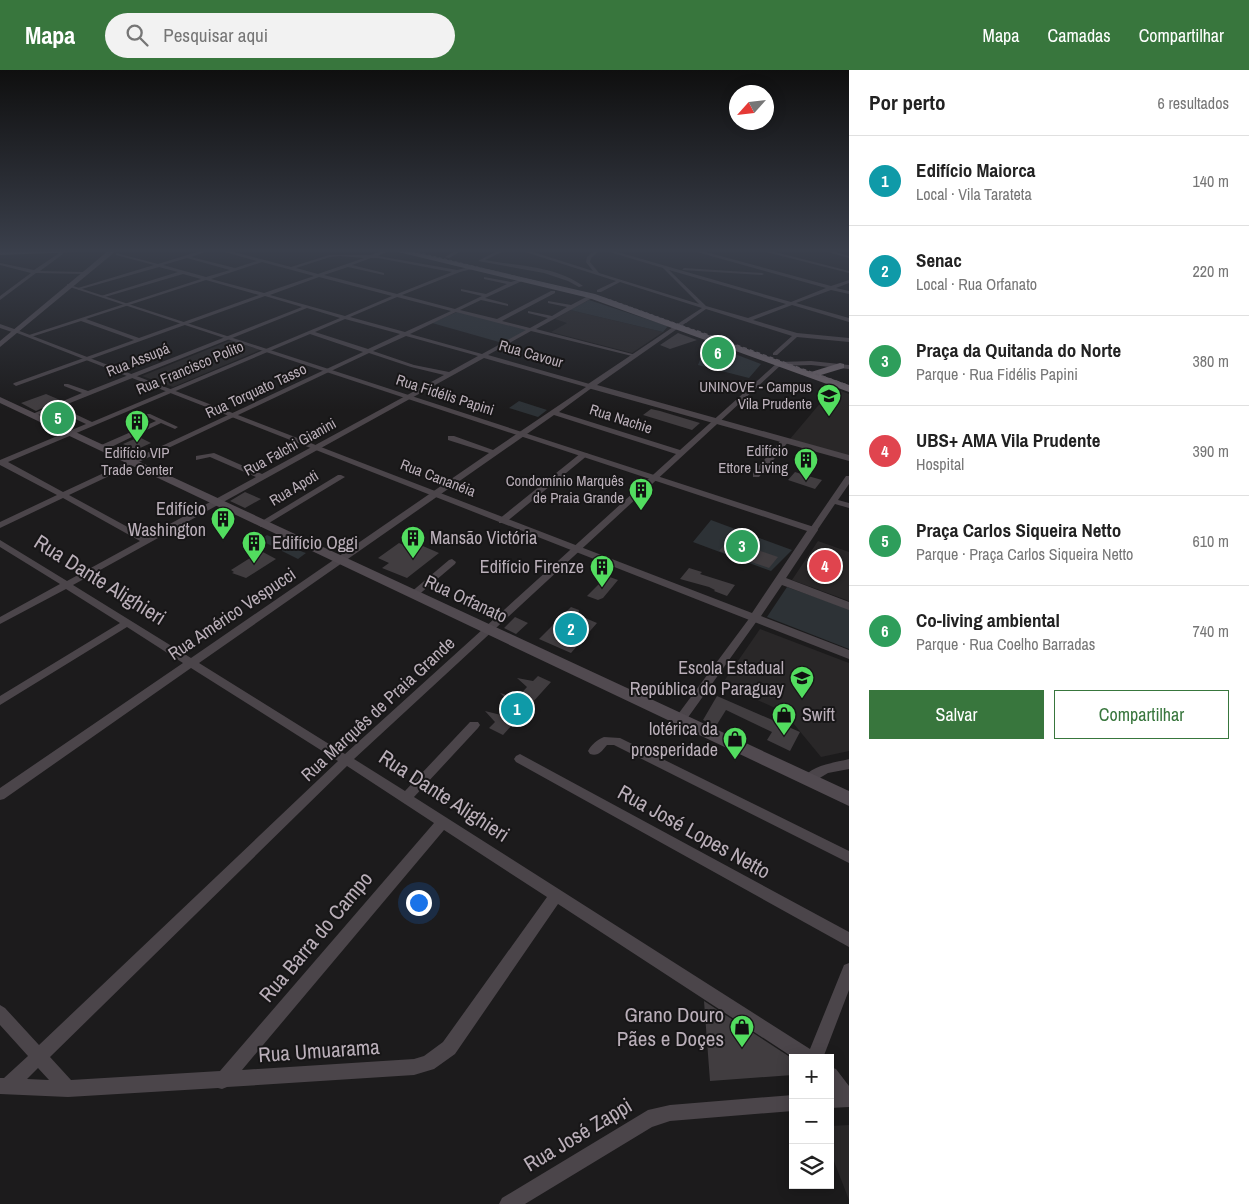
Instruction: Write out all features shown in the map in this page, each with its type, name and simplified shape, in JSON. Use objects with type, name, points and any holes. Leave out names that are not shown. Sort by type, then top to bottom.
[{"type":"highway","points":[[623,304],[777,359],[811,375],[849,389]]},
{"type":"highway","points":[[777,359],[798,362],[849,381]]},
{"type":"highway","points":[[811,375],[845,367]]},
{"type":"main road","points":[[0,344],[47,304]]},
{"type":"main road","name":"Rua Orfanato","points":[[0,400],[849,799]]},
{"type":"street","points":[[29,336],[128,304]]},
{"type":"street","name":"Rua Fidélis Papini","points":[[128,304],[408,398],[813,530]]},
{"type":"street","points":[[16,384],[239,304]]},
{"type":"street","name":"Rua Cavour","points":[[302,304],[849,458]]},
{"type":"street","name":"Rua Francisco Polito","points":[[1,462],[377,304]]},
{"type":"street","points":[[433,304],[634,356]]},
{"type":"street","name":"Rua Torquato Tasso","points":[[0,525],[470,304]]},
{"type":"street","points":[[498,321],[530,304]]},
{"type":"street","points":[[558,304],[572,307]]},
{"type":"street","name":"Rua Falchi Gianini","points":[[0,620],[263,478],[577,304]]},
{"type":"street","points":[[696,304],[796,335],[849,340]]},
{"type":"street","points":[[703,304],[706,307]]},
{"type":"street","points":[[749,320],[792,304],[849,320]]},
{"type":"street","name":"Rua Assupá","points":[[33,415],[309,306]]},
{"type":"street","name":"Rua Américo Vespucci","points":[[0,795],[706,307]]},
{"type":"street","points":[[530,312],[553,318]]},
{"type":"street","points":[[81,319],[139,340]]},
{"type":"street","points":[[0,326],[15,331]]},
{"type":"street","name":"Rua Cananéia","points":[[15,331],[849,655]]},
{"type":"street","points":[[309,332],[397,359],[413,366],[450,374]]},
{"type":"street","name":"Rua Marquês de Praia Grande","points":[[4,1086],[39,1056],[346,760],[716,421],[777,359],[796,335]]},
{"type":"street","points":[[798,362],[845,367]]},
{"type":"street","points":[[66,384],[88,394]]},
{"type":"street","points":[[55,407],[92,424]]},
{"type":"street","name":"Rua Nachie","points":[[553,412],[681,453]]},
{"type":"street","points":[[148,415],[175,427]]},
{"type":"street","points":[[102,448],[161,421]]},
{"type":"street","points":[[451,438],[495,453]]},
{"type":"street","points":[[756,475],[786,441]]},
{"type":"street","points":[[200,458],[211,455],[263,478]]},
{"type":"street","points":[[502,521],[584,455]]},
{"type":"street","points":[[1,462],[147,541]]},
{"type":"street","name":"Rua Apoti","points":[[262,524],[341,477]]},
{"type":"street","points":[[680,720],[754,618],[849,478]]},
{"type":"street","points":[[833,501],[849,506]]},
{"type":"street","name":"Rua Dante Alighieri","points":[[0,543],[406,798],[804,1054]]},
{"type":"street","points":[[413,595],[452,562]]},
{"type":"street","points":[[780,580],[849,606]]},
{"type":"street","points":[[0,701],[127,623]]},
{"type":"street","points":[[406,798],[474,725]]},
{"type":"street","points":[[594,751],[604,741],[616,741],[849,857]]},
{"type":"street","name":"Rua José Lopes Netto","points":[[520,760],[849,940]]},
{"type":"street","points":[[808,780],[825,769],[849,764]]},
{"type":"street","name":"Rua Barra do Campo","points":[[222,1081],[443,822]]},
{"type":"street","name":"Rua Umuarama","points":[[4,1086],[68,1089],[222,1081],[414,1067],[428,1063],[449,1048],[556,895]]},
{"type":"street","points":[[816,1054],[849,970]]},
{"type":"street","points":[[0,1013],[68,1089]]},
{"type":"street","points":[[834,1080],[849,1099]]},
{"type":"street","points":[[834,1100],[849,1099]]},
{"type":"street","name":"Rua José Zappi","points":[[508,1204],[648,1119],[670,1113],[789,1104]]},
{"type":"shaded area","points":[[582,304],[601,304],[668,326],[663,332],[570,310]]},
{"type":"shaded area","points":[[570,310],[663,332],[632,353],[551,332],[567,323],[555,319]]},
{"type":"shaded area","points":[[459,311],[532,329],[506,344],[432,323]]},
{"type":"shaded area","points":[[231,340],[260,350],[173,387],[142,376]]},
{"type":"shaded area","points":[[706,343],[761,364],[749,378],[698,365]]},
{"type":"shaded area","name":"UNINOVE - Campus Vila Prudente","points":[[833,388],[849,394],[849,456],[790,439]]},
{"type":"shaded area","points":[[519,401],[547,410],[538,417],[509,408]]},
{"type":"shaded area","points":[[711,520],[792,550],[771,571],[693,542]]},
{"type":"shaded area","points":[[267,535],[306,553],[298,559],[260,540]]},
{"type":"shaded area","points":[[818,541],[849,552],[849,601],[792,580]]},
{"type":"shaded area","points":[[787,587],[849,609],[849,649],[767,617]]},
{"type":"shaded area","name":"Escola Estadual República do Paraguay","points":[[760,629],[849,663],[849,751],[821,757],[784,712],[722,684]]},
{"type":"shaded area","points":[[849,1125],[849,1200],[834,1161],[834,1126]]},
{"type":"building","points":[[678,333],[697,340],[670,349],[660,345]]},
{"type":"building","points":[[46,394],[60,400],[36,411],[21,403]]},
{"type":"building","points":[[651,409],[700,423],[692,430],[643,415]]},
{"type":"building","name":"Edifício VIP Trade Center","points":[[139,437],[151,443],[140,448],[132,448],[123,444]]},
{"type":"building","name":"Edifício Ettore Living","points":[[795,472],[822,480],[815,489],[788,480]]},
{"type":"building","points":[[245,492],[261,499],[245,508],[230,501]]},
{"type":"building","points":[[729,540],[778,557],[769,568],[719,551]]},
{"type":"building","name":"Mansão Victória","points":[[399,543],[410,548],[416,543],[439,553],[407,578],[382,568],[389,563],[378,558]]},
{"type":"building","name":"Edifício Oggi","points":[[261,551],[276,559],[246,578],[232,573],[234,572],[231,570]]},
{"type":"building","points":[[689,568],[702,572],[700,574],[735,585],[727,596],[709,587],[680,579]]},
{"type":"building","name":"Edifício Firenze","points":[[607,576],[618,580],[603,598],[598,600],[587,596]]},
{"type":"building","points":[[571,607],[579,610],[578,615],[597,623],[571,653],[539,639]]},
{"type":"building","points":[[515,617],[528,623],[516,634],[504,628]]},
{"type":"building","points":[[538,676],[551,682],[503,735],[489,728],[495,722],[485,711],[501,715],[512,704],[500,693],[517,698],[527,687],[517,678],[533,681]]},
{"type":"building","points":[[717,696],[800,732],[790,751],[767,740],[772,732],[726,710],[716,726],[703,720]]},
{"type":"building","name":"Grano Douro Pães e Doçes","points":[[704,1001],[789,1056],[789,1075],[710,1081]]},
{"type":"railway","points":[[622,304],[700,332]]},
{"type":"railway","points":[[697,331],[849,386]]},
{"type":"place","name":"Co-living ambiental","points":[[718,353]]},
{"type":"place","name":"UNINOVE - Campus Vila Prudente","points":[[829,417]]},
{"type":"place","name":"Praça Carlos Siqueira Netto","points":[[58,418]]},
{"type":"place","name":"Edifício VIP Trade Center","points":[[137,443]]},
{"type":"place","name":"Edifício Ettore Living","points":[[806,481]]},
{"type":"place","name":"Condomínio Marquês de Praia Grande","points":[[641,511]]},
{"type":"place","name":"Edifício Washington","points":[[223,540]]},
{"type":"place","name":"Praça da Quitanda do Norte","points":[[742,546]]},
{"type":"place","name":"Mansão Victória","points":[[413,559]]},
{"type":"place","name":"Edifício Oggi","points":[[254,564]]},
{"type":"place","name":"UBS+ AMA Vila Prudente","points":[[825,566]]},
{"type":"place","name":"Edifício Firenze","points":[[602,588]]},
{"type":"place","name":"Senac","points":[[571,629]]},
{"type":"place","name":"Escola Estadual República do Paraguay","points":[[802,699]]},
{"type":"place","name":"Edifício Maiorca","points":[[517,709]]},
{"type":"place","name":"Swift","points":[[784,736]]},
{"type":"place","name":"lotérica da prosperidade","points":[[735,760]]},
{"type":"place","name":"Grano Douro Pães e Doçes","points":[[742,1048]]}]
